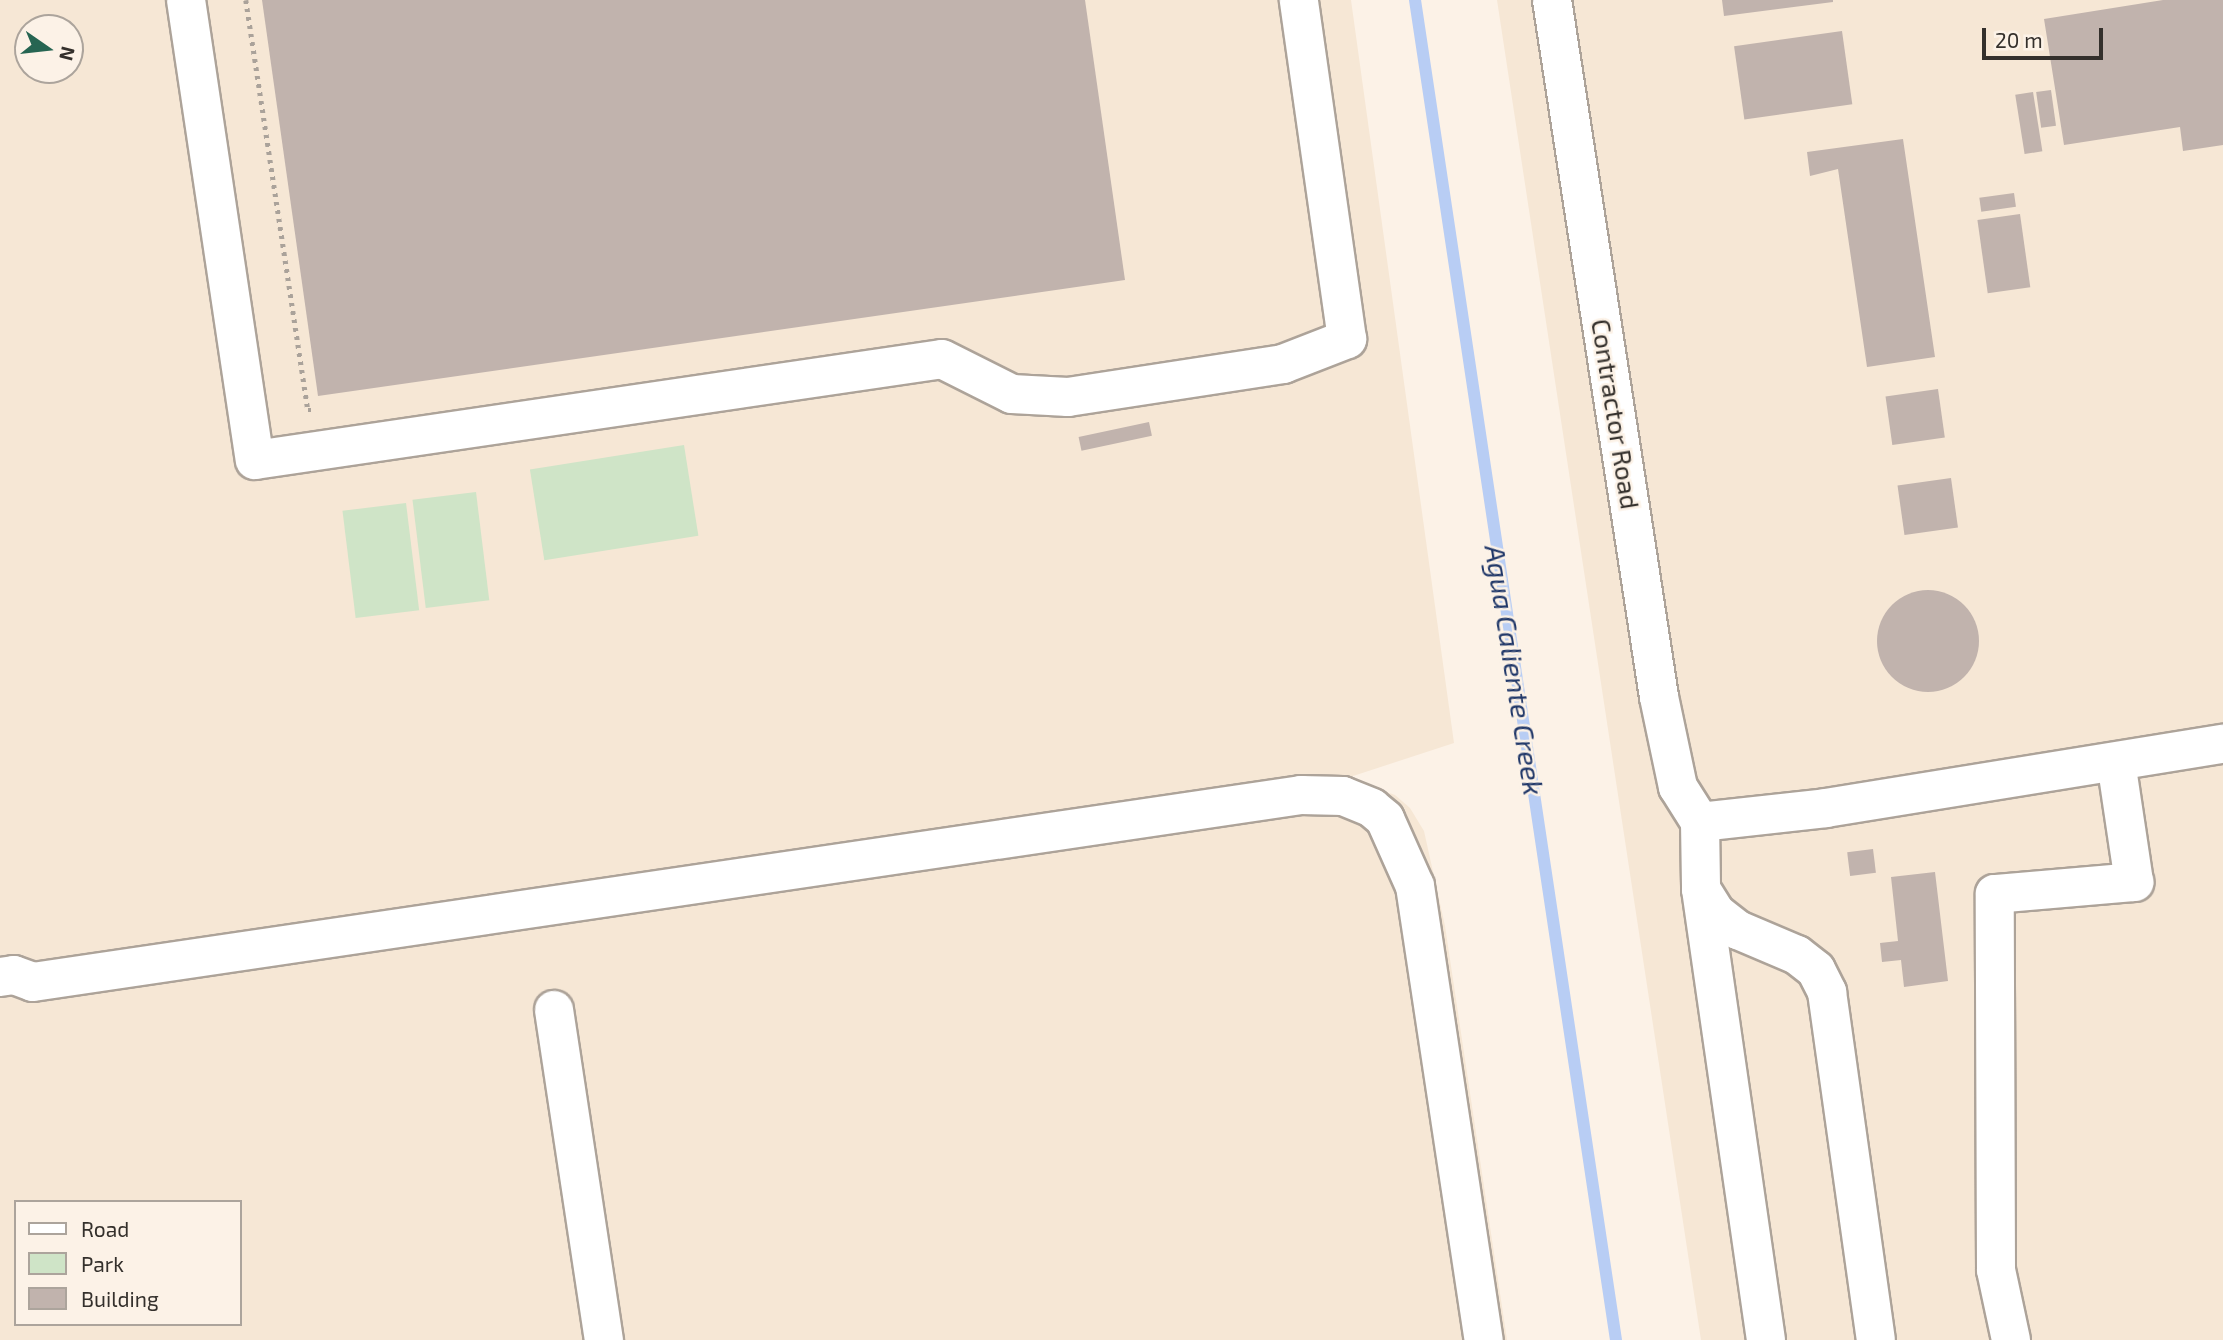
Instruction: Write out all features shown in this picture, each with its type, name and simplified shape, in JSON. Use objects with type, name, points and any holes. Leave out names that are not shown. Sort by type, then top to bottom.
[{"type":"lane","points":[[186,0],[255,460],[942,359],[1012,394],[1068,397],[1283,364],[1347,339],[1299,0]]},
{"type":"lane","name":"Contractor Road","points":[[1552,0],[1659,697],[1678,787],[1700,822]]},
{"type":"lane","points":[[1766,1340],[1701,889],[1700,822],[1826,808],[2223,744]]},
{"type":"lane","points":[[2011,1340],[1996,1269],[1995,894],[2134,882],[2116,761]]},
{"type":"lane","points":[[0,977],[15,975],[33,982],[1315,793],[1343,796],[1372,808],[1385,819],[1415,886],[1484,1340]]},
{"type":"lane","points":[[1701,889],[1716,913],[1738,930],[1797,955],[1816,970],[1827,992],[1876,1340]]},
{"type":"lane","points":[[554,1010],[604,1340]]},
{"type":"path","points":[[246,0],[308,411],[317,409]]},
{"type":"shaded area","points":[[0,0],[1351,0],[1454,743],[1347,778],[1395,795],[1410,808],[1424,831],[1445,926],[1507,1340],[0,1340]]},
{"type":"shaded area","points":[[1497,0],[2223,0],[2223,1340],[1701,1340]]},
{"type":"green space","points":[[684,445],[698,536],[544,560],[530,469]]},
{"type":"green space","points":[[476,492],[489,600],[426,608],[412,500]]},
{"type":"green space","points":[[406,503],[419,610],[356,618],[342,511]]},
{"type":"building","points":[[262,0],[1085,0],[1125,280],[318,396]]},
{"type":"building","points":[[1722,0],[1833,0],[1833,2],[1724,16]]},
{"type":"building","points":[[2163,0],[2223,0],[2223,145],[2183,151],[2180,127],[2064,145],[2044,19]]},
{"type":"building","points":[[1842,31],[1852,104],[1744,119],[1734,46]]},
{"type":"building","points":[[2051,90],[2056,126],[2041,128],[2036,92]]},
{"type":"building","points":[[2033,92],[2042,151],[2025,154],[2015,95]]},
{"type":"building","points":[[1903,139],[1935,357],[1867,367],[1838,169],[1810,176],[1807,152]]},
{"type":"building","points":[[2014,193],[2016,207],[1981,212],[1979,198]]},
{"type":"building","points":[[2020,214],[2030,287],[1988,293],[1977,220]]},
{"type":"building","points":[[1938,389],[1945,438],[1892,445],[1886,396]]},
{"type":"building","points":[[1149,422],[1152,436],[1081,451],[1079,437]]},
{"type":"building","points":[[1951,478],[1958,528],[1904,535],[1898,486]]},
{"type":"building","points":[[1928,590],[1947,594],[1964,605],[1975,622],[1979,641],[1975,660],[1964,677],[1947,688],[1928,692],[1909,688],[1892,677],[1881,660],[1877,641],[1881,622],[1892,605],[1909,594]]},
{"type":"building","points":[[1873,849],[1876,873],[1850,876],[1847,852]]},
{"type":"building","points":[[1935,872],[1948,981],[1904,987],[1901,960],[1882,962],[1880,943],[1898,941],[1891,877]]},
{"type":"waterway","name":"Agua Caliente Creek","points":[[1415,0],[1616,1340]]}]
